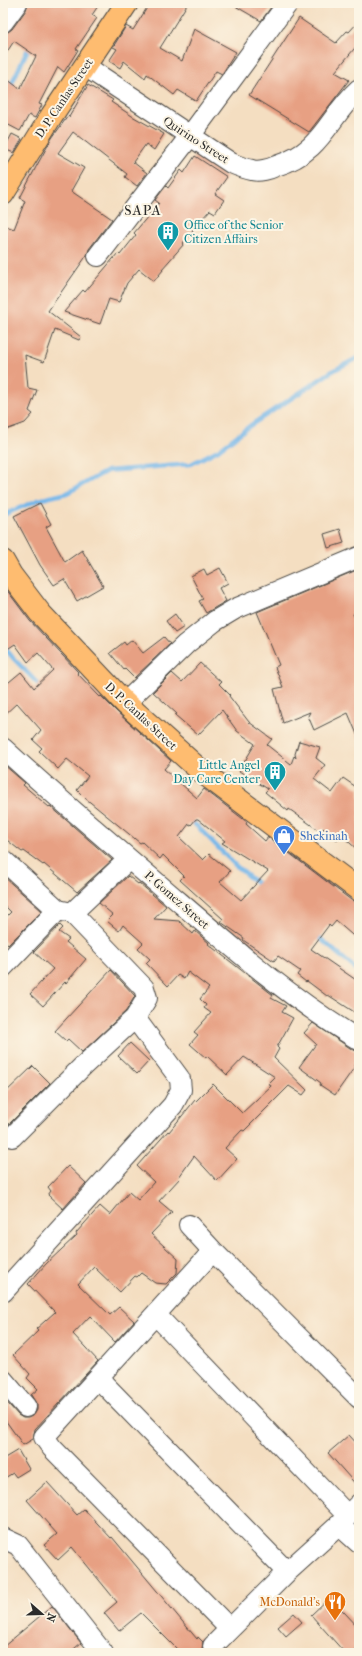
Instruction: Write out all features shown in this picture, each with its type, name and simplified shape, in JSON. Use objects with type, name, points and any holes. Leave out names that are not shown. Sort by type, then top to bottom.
[{"type":"main road","name":"D. P. Canlas Street","points":[[3,194],[52,115],[127,3]]},
{"type":"main road","name":"D. P. Canlas Street","points":[[3,561],[11,575],[40,613],[125,703],[202,772],[359,890]]},
{"type":"street","points":[[3,22],[17,3]]},
{"type":"street","points":[[98,256],[190,136],[288,3]]},
{"type":"street","name":"Quirino Street","points":[[85,66],[231,164],[253,171],[271,168],[297,158],[309,150],[359,90]]},
{"type":"street","points":[[125,703],[186,644],[215,621],[235,609],[359,556]]},
{"type":"street","name":"P. Gomez Street","points":[[3,748],[66,806],[243,958],[324,1019],[359,1040]]},
{"type":"street","points":[[3,967],[65,912],[129,859]]},
{"type":"street","points":[[3,860],[65,912],[144,988],[147,998],[135,1018],[82,1066],[12,1137]]},
{"type":"street","points":[[3,1292],[173,1105],[181,1090],[180,1079],[135,1018]]},
{"type":"street","points":[[189,1225],[359,1398]]},
{"type":"street","points":[[213,1251],[44,1437],[52,1448],[230,1629]]},
{"type":"street","points":[[156,1315],[351,1514],[359,1543]]},
{"type":"street","points":[[98,1378],[287,1572]]},
{"type":"street","points":[[3,1380],[26,1407]]},
{"type":"street","points":[[213,1646],[287,1572],[351,1514]]},
{"type":"street","points":[[3,1538],[18,1545],[103,1653]]},
{"type":"building","points":[[28,3],[100,3],[92,15],[97,18],[76,49],[78,50],[64,72],[58,67],[39,104],[42,105],[35,118],[29,115],[20,131],[3,122],[3,76],[20,89],[36,56],[14,41],[3,58],[3,33],[12,29],[26,10]]},
{"type":"building","points":[[150,3],[188,3],[160,48],[182,61],[194,29],[236,52],[222,74],[216,71],[196,101],[178,90],[174,95],[147,74],[145,78],[124,61],[120,68],[109,61],[117,49],[113,47],[126,26],[133,30]]},
{"type":"building","points":[[230,3],[274,3],[261,21]]},
{"type":"building","points":[[299,18],[336,43],[359,21],[359,43],[335,72],[349,80],[309,132],[249,95]]},
{"type":"building","points":[[88,85],[113,100],[111,102],[132,116],[164,134],[154,150],[146,144],[133,162],[147,173],[137,186],[125,177],[127,174],[73,132],[58,153],[84,168],[71,191],[112,219],[89,249],[87,255],[48,311],[81,337],[79,340],[55,330],[44,362],[25,355],[28,388],[37,390],[29,411],[33,414],[25,423],[3,431],[3,235],[6,226],[14,229],[25,201],[20,198],[52,138],[68,116],[69,117]]},
{"type":"building","points":[[12,134],[22,139],[14,153],[4,149]]},
{"type":"building","points":[[195,156],[227,177],[215,194],[224,200],[215,213],[210,210],[192,230],[193,231],[183,243],[184,244],[162,269],[163,270],[154,281],[139,269],[127,283],[119,302],[109,299],[100,324],[64,312],[83,290],[85,292],[118,253],[120,255],[136,235],[134,233],[159,203],[155,200],[166,186],[168,188],[181,170],[184,173]]},
{"type":"building","points":[[40,503],[51,524],[46,527],[65,562],[82,550],[103,586],[77,601],[64,579],[54,585],[40,565],[14,516]]},
{"type":"building","points":[[340,529],[344,543],[328,548],[324,534]]},
{"type":"building","points":[[220,568],[228,583],[219,588],[226,601],[206,613],[199,601],[203,599],[191,576],[204,569],[207,575]]},
{"type":"building","points":[[359,569],[359,611],[353,614],[359,626],[359,739],[348,713],[314,730],[308,716],[310,712],[283,723],[274,689],[283,687],[275,667],[279,665],[257,612]]},
{"type":"building","points":[[3,585],[30,621],[78,672],[77,673],[100,697],[101,696],[171,761],[164,769],[197,798],[204,789],[247,822],[246,824],[265,841],[268,837],[351,900],[359,903],[359,941],[336,921],[331,927],[329,925],[311,949],[359,982],[359,1015],[328,995],[327,996],[307,981],[306,982],[297,975],[300,971],[278,956],[274,961],[243,940],[244,938],[221,922],[223,919],[180,880],[184,876],[163,855],[160,859],[142,842],[140,843],[85,798],[77,790],[88,776],[67,759],[58,769],[39,751],[42,748],[33,740],[41,730],[17,703],[3,716],[3,687],[21,672],[34,688],[53,670],[38,653],[28,662],[15,644],[3,652]],"holes":[[[196,819],[198,819],[225,841],[222,843],[268,871],[241,900],[220,882],[230,871],[209,854],[203,860],[179,837],[189,824],[191,825]]]},
{"type":"building","points":[[175,614],[184,627],[175,633],[166,621]]},
{"type":"building","points":[[164,637],[170,644],[134,678],[125,669],[124,670],[110,653],[124,642],[126,645],[132,640],[143,653]]},
{"type":"building","points":[[200,663],[221,682],[219,684],[230,695],[229,696],[249,722],[272,739],[267,745],[291,764],[294,756],[296,758],[295,754],[299,741],[320,747],[316,758],[325,765],[314,779],[332,793],[343,778],[359,789],[359,851],[341,835],[337,840],[323,828],[321,832],[289,809],[288,811],[265,792],[268,789],[239,771],[255,744],[237,731],[222,710],[198,735],[175,715],[177,714],[153,692],[172,673],[182,682]]},
{"type":"building","points":[[3,764],[25,783],[23,785],[49,807],[50,806],[112,860],[77,892],[44,864],[43,865],[24,851],[22,852],[3,837]]},
{"type":"building","points":[[3,876],[42,911],[8,945],[3,940],[3,920],[11,912],[3,904]]},
{"type":"building","points":[[128,876],[138,884],[139,883],[166,906],[154,919],[179,921],[193,934],[195,931],[209,943],[208,944],[273,995],[271,998],[286,1006],[282,1012],[293,1018],[277,1047],[279,1049],[274,1058],[307,1090],[303,1095],[289,1086],[244,1131],[242,1130],[225,1148],[237,1159],[217,1181],[194,1156],[179,1177],[180,1178],[159,1201],[172,1212],[151,1234],[178,1259],[177,1273],[166,1284],[155,1283],[141,1273],[137,1277],[135,1276],[120,1292],[94,1267],[78,1284],[110,1315],[119,1307],[134,1321],[115,1342],[90,1316],[73,1334],[98,1361],[35,1429],[33,1439],[23,1445],[3,1417],[3,1398],[18,1415],[23,1418],[28,1418],[34,1415],[37,1410],[37,1405],[31,1395],[38,1389],[27,1378],[30,1374],[13,1355],[38,1331],[36,1329],[55,1312],[28,1284],[46,1264],[77,1235],[76,1233],[100,1206],[110,1215],[129,1192],[138,1200],[154,1182],[137,1166],[168,1131],[169,1132],[195,1100],[196,1101],[213,1084],[242,1113],[271,1086],[269,1083],[275,1077],[244,1057],[227,1075],[207,1056],[206,1058],[190,1044],[198,1035],[194,1032],[211,1013],[204,1008],[206,1005],[200,999],[209,988],[188,972],[184,979],[178,975],[168,986],[146,963],[150,959],[138,948],[143,943],[123,925],[119,931],[107,921],[113,915],[99,903]]},
{"type":"building","points":[[60,925],[63,928],[59,932],[69,939],[66,942],[86,959],[66,983],[65,982],[43,1006],[30,994],[53,969],[34,952]]},
{"type":"building","points":[[111,970],[135,996],[126,1011],[82,1052],[68,1039],[66,1041],[55,1031]]},
{"type":"building","points":[[313,1023],[353,1050],[359,1051],[359,1056],[354,1068],[335,1095],[320,1085],[321,1083],[299,1067],[316,1044],[304,1033]]},
{"type":"building","points":[[130,1043],[149,1061],[137,1074],[118,1056]]},
{"type":"building","points":[[33,1066],[50,1083],[3,1130],[3,1095]]},
{"type":"building","points":[[68,1166],[86,1183],[63,1209],[48,1195],[51,1191],[48,1187]]},
{"type":"building","points":[[349,1435],[359,1446],[359,1488],[328,1453]]},
{"type":"building","points":[[18,1450],[29,1469],[16,1477],[13,1473],[3,1479],[3,1459]]},
{"type":"building","points":[[47,1482],[77,1515],[84,1509],[111,1538],[112,1537],[197,1639],[198,1637],[203,1642],[202,1649],[204,1653],[181,1653],[141,1613],[119,1631],[104,1613],[117,1602],[72,1547],[58,1560],[44,1545],[57,1534],[27,1500]]},
{"type":"building","name":"McDonald's","points":[[330,1597],[359,1628],[359,1648],[353,1653],[345,1653],[311,1615]]},
{"type":"building","points":[[52,1606],[81,1643],[69,1653],[3,1653],[3,1647]]},
{"type":"building","points":[[294,1613],[302,1622],[286,1636],[278,1627]]},
{"type":"waterway","points":[[10,87],[30,45]]},
{"type":"waterway","points":[[3,515],[38,500],[67,493],[107,471],[191,464],[218,450],[251,425],[331,372],[359,357]]},
{"type":"waterway","points":[[3,646],[42,688]]},
{"type":"waterway","points":[[189,820],[198,827],[236,866],[261,887]]},
{"type":"waterway","points":[[315,934],[359,972]]},
{"type":"place","name":"Office of the Senior Citizen Affairs","points":[[168,252]]},
{"type":"place","name":"Little Angel Day Care Center","points":[[275,792]]},
{"type":"place","name":"Shekinah","points":[[284,856]]},
{"type":"place","name":"McDonald's","points":[[335,1622]]},
{"type":"district","name":"SAPA","points":[[143,210]]}]
